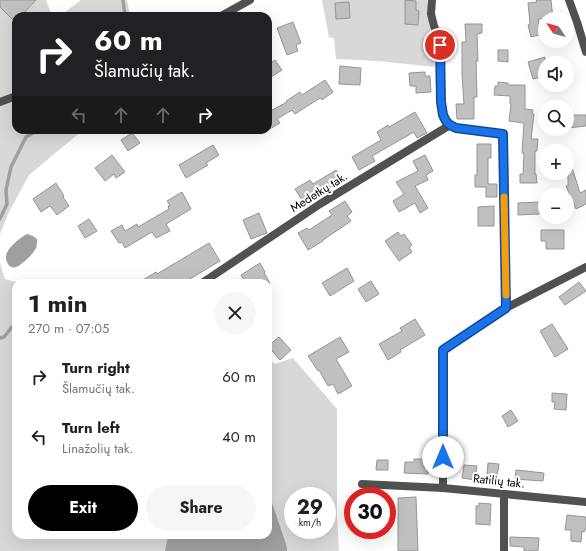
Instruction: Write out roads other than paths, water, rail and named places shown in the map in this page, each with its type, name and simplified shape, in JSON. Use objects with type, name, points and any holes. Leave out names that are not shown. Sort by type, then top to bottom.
[{"type":"street","points":[[228,12],[250,0]]},
{"type":"street","points":[[432,0],[431,14],[440,45],[441,102],[443,115],[446,121],[456,128],[503,134],[506,308]]},
{"type":"street","points":[[570,0],[586,52]]},
{"type":"street","points":[[0,102],[12,98]]},
{"type":"street","name":"Medetkų tak.","points":[[208,279],[320,204],[450,125]]},
{"type":"street","points":[[443,488],[443,350],[506,308],[586,267]]},
{"type":"street","name":"Ratilių tak.","points":[[362,484],[443,488],[586,502]]},
{"type":"street","points":[[504,494],[504,551]]},
{"type":"waterway","points":[[123,0],[124,12]]},
{"type":"waterway","points":[[0,219],[7,204],[6,190],[11,167],[26,137],[31,134]]},
{"type":"waterway","points":[[0,338],[4,337],[12,327]]}]
